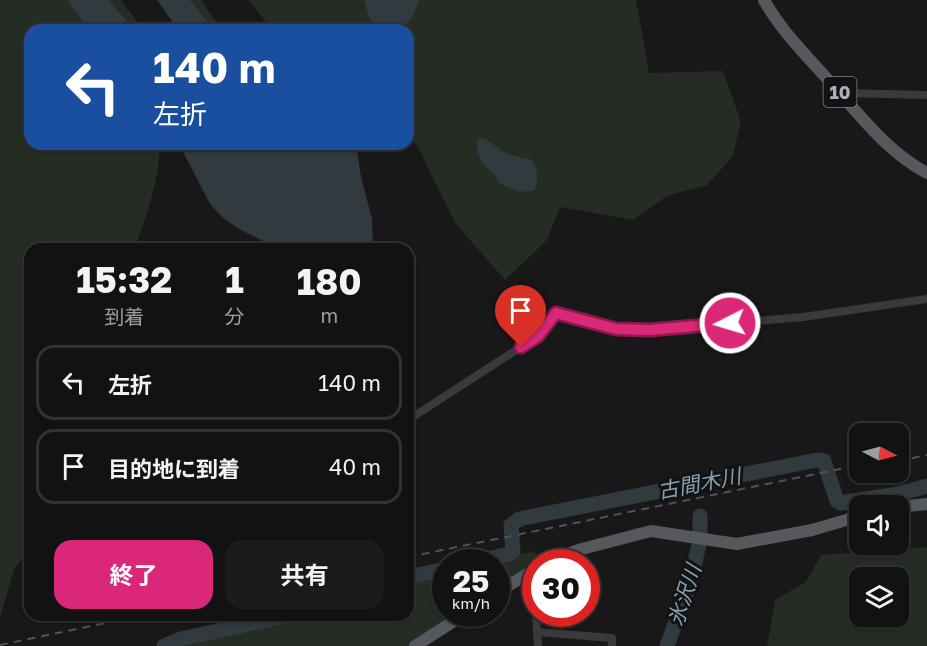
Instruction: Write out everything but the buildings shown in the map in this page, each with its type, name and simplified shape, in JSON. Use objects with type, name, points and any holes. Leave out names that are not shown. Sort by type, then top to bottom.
[{"type":"main road","name":"10","points":[[764,0],[786,33],[896,153],[927,173]]},
{"type":"main road","points":[[909,506],[927,504]]},
{"type":"main road","points":[[582,549],[651,531],[737,544],[812,530],[849,519]]},
{"type":"main road","points":[[415,646],[445,627]]},
{"type":"street","points":[[840,93],[927,95]]},
{"type":"street","points":[[414,416],[538,336],[556,313],[616,329],[650,330],[803,317],[927,299]]},
{"type":"street","points":[[537,627],[538,646]]},
{"type":"street","points":[[537,632],[612,638],[612,646]]},
{"type":"shaded area","points":[[0,0],[121,0],[139,24],[24,24],[24,150],[159,150],[152,198],[136,243],[24,243],[24,558],[14,569],[0,618]]},
{"type":"shaded area","points":[[68,0],[109,0],[129,24],[84,24]]},
{"type":"shaded area","points":[[157,0],[190,0],[209,24],[174,24]]},
{"type":"shaded area","points":[[160,0],[201,0],[218,24],[176,24]]},
{"type":"shaded area","points":[[248,0],[636,0],[649,73],[723,71],[741,122],[733,156],[707,185],[667,196],[633,220],[560,207],[547,240],[505,280],[455,223],[414,143],[414,24],[268,24]]},
{"type":"shaded area","points":[[364,0],[419,0],[407,24],[374,24],[369,17]]},
{"type":"shaded area","points":[[484,138],[507,154],[532,160],[537,175],[534,190],[520,191],[498,182],[496,176],[484,165],[477,150],[478,139]]},
{"type":"shaded area","points":[[182,150],[357,150],[372,219],[373,243],[267,243],[224,219],[210,204]]},
{"type":"shaded area","points":[[927,547],[927,646],[767,646],[775,600],[806,582],[821,555],[849,553],[849,555],[909,555],[909,548]]},
{"type":"shaded area","points":[[522,554],[522,573],[510,582],[510,557]]},
{"type":"shaded area","points":[[432,575],[432,627],[439,627],[408,646],[186,646],[216,630],[245,621],[414,621],[414,579]]},
{"type":"waterway","name":"古間木川","points":[[510,553],[513,551],[511,525],[519,519],[817,460],[824,461],[837,501],[841,503],[898,494],[927,486]]},
{"type":"waterway","name":"氷沢川","points":[[700,516],[700,537]]},
{"type":"waterway","name":"氷沢川","points":[[667,646],[691,580],[699,544]]},
{"type":"waterway","name":"古間木川","points":[[414,576],[432,572]]},
{"type":"waterway","name":"古間木川","points":[[164,646],[181,639],[262,621]]},
{"type":"railway","points":[[909,459],[927,455]]},
{"type":"railway","points":[[414,556],[849,467]]},
{"type":"railway","points":[[0,645],[115,621]]},
{"type":"route","points":[[521,347],[538,336],[556,313],[616,329],[650,330],[730,323]]}]
